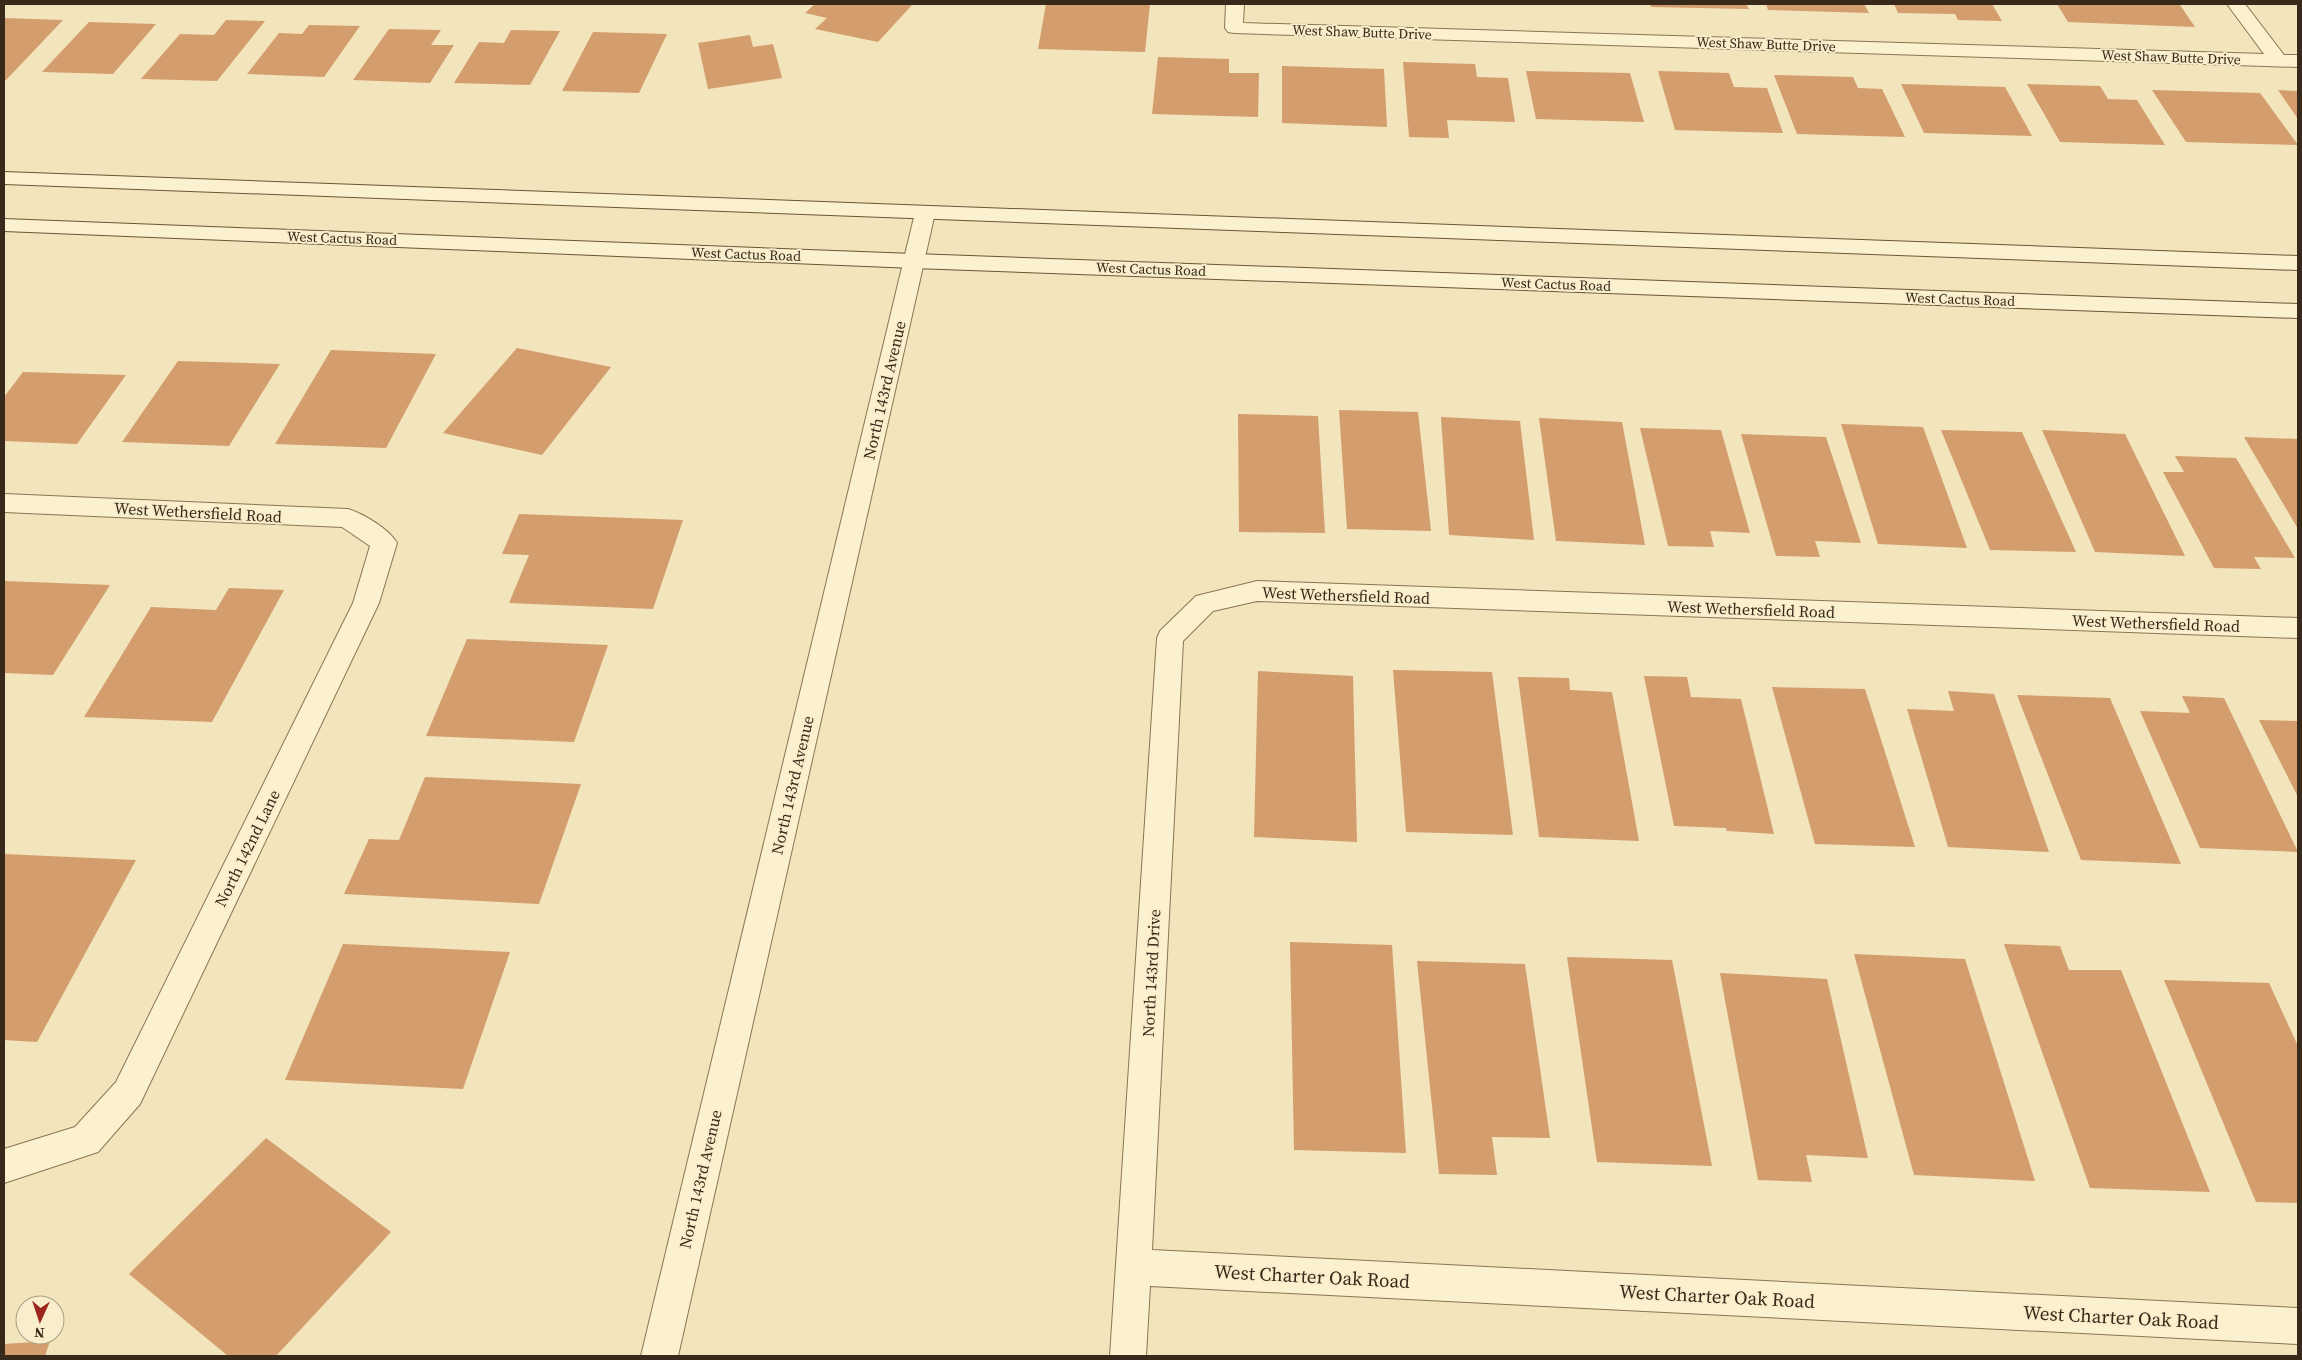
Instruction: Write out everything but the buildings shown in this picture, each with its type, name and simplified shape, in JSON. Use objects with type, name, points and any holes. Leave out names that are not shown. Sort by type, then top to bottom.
[{"type":"street","name":"West Shaw Butte Drive","points":[[1236,4],[1234,28],[2298,61]]},
{"type":"street","points":[[2236,4],[2278,60]]},
{"type":"street","points":[[4,178],[2298,263]]},
{"type":"street","name":"North 143rd Avenue","points":[[659,1356],[925,213]]},
{"type":"street","name":"West Cactus Road","points":[[4,225],[914,261],[2298,311]]},
{"type":"street","name":"West Wethersfield Road","points":[[4,503],[348,518],[384,543]]},
{"type":"street","name":"North 142nd Lane","points":[[4,1166],[86,1140],[128,1093],[366,602],[384,543]]},
{"type":"street","name":"West Wethersfield Road","points":[[1205,603],[1257,591],[2298,628]]},
{"type":"street","name":"North 143rd Drive","points":[[1128,1356],[1135,1267],[1170,638],[1205,603]]},
{"type":"street","name":"West Charter Oak Road","points":[[1135,1267],[2298,1326]]}]
